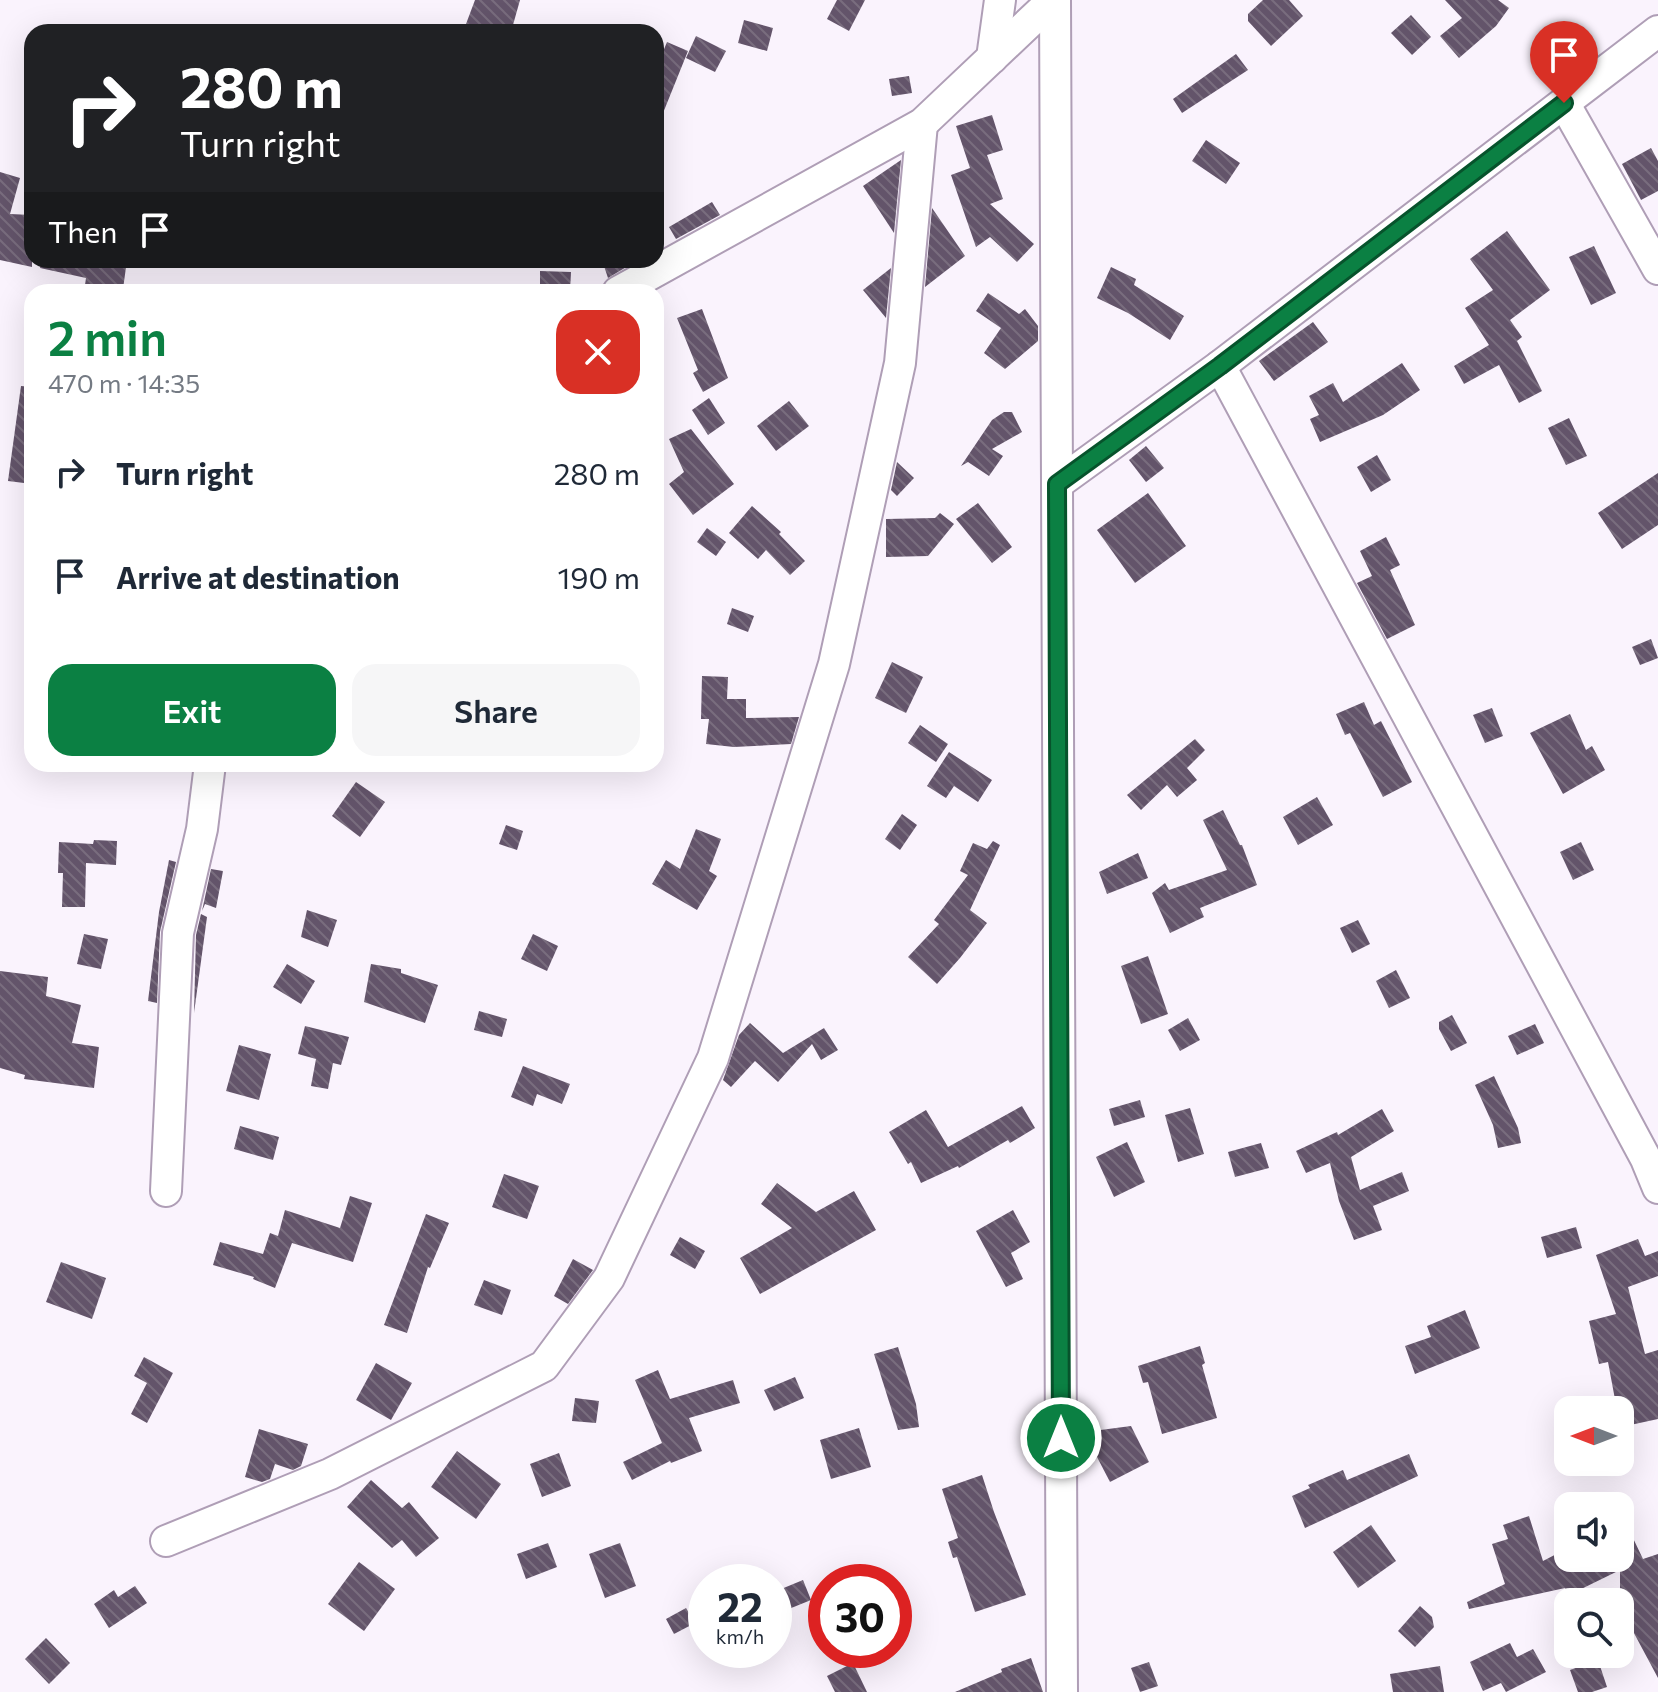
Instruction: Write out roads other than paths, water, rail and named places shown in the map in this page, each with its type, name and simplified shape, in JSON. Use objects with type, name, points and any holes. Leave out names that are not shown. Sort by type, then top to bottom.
[{"type":"street","points":[[992,58],[1000,0]]},
{"type":"street","points":[[664,267],[922,124],[1054,0]]},
{"type":"street","points":[[1054,0],[1062,1692]]},
{"type":"street","points":[[1057,484],[1220,366],[1658,31]]},
{"type":"street","points":[[1564,103],[1658,269]]},
{"type":"street","points":[[166,1541],[330,1474],[544,1366],[609,1278],[713,1058],[834,664],[900,363],[922,124]]},
{"type":"street","points":[[632,284],[661,268]]},
{"type":"street","points":[[1220,366],[1646,1159],[1658,1188]]},
{"type":"street","points":[[166,1191],[178,933],[202,829],[209,772]]}]
